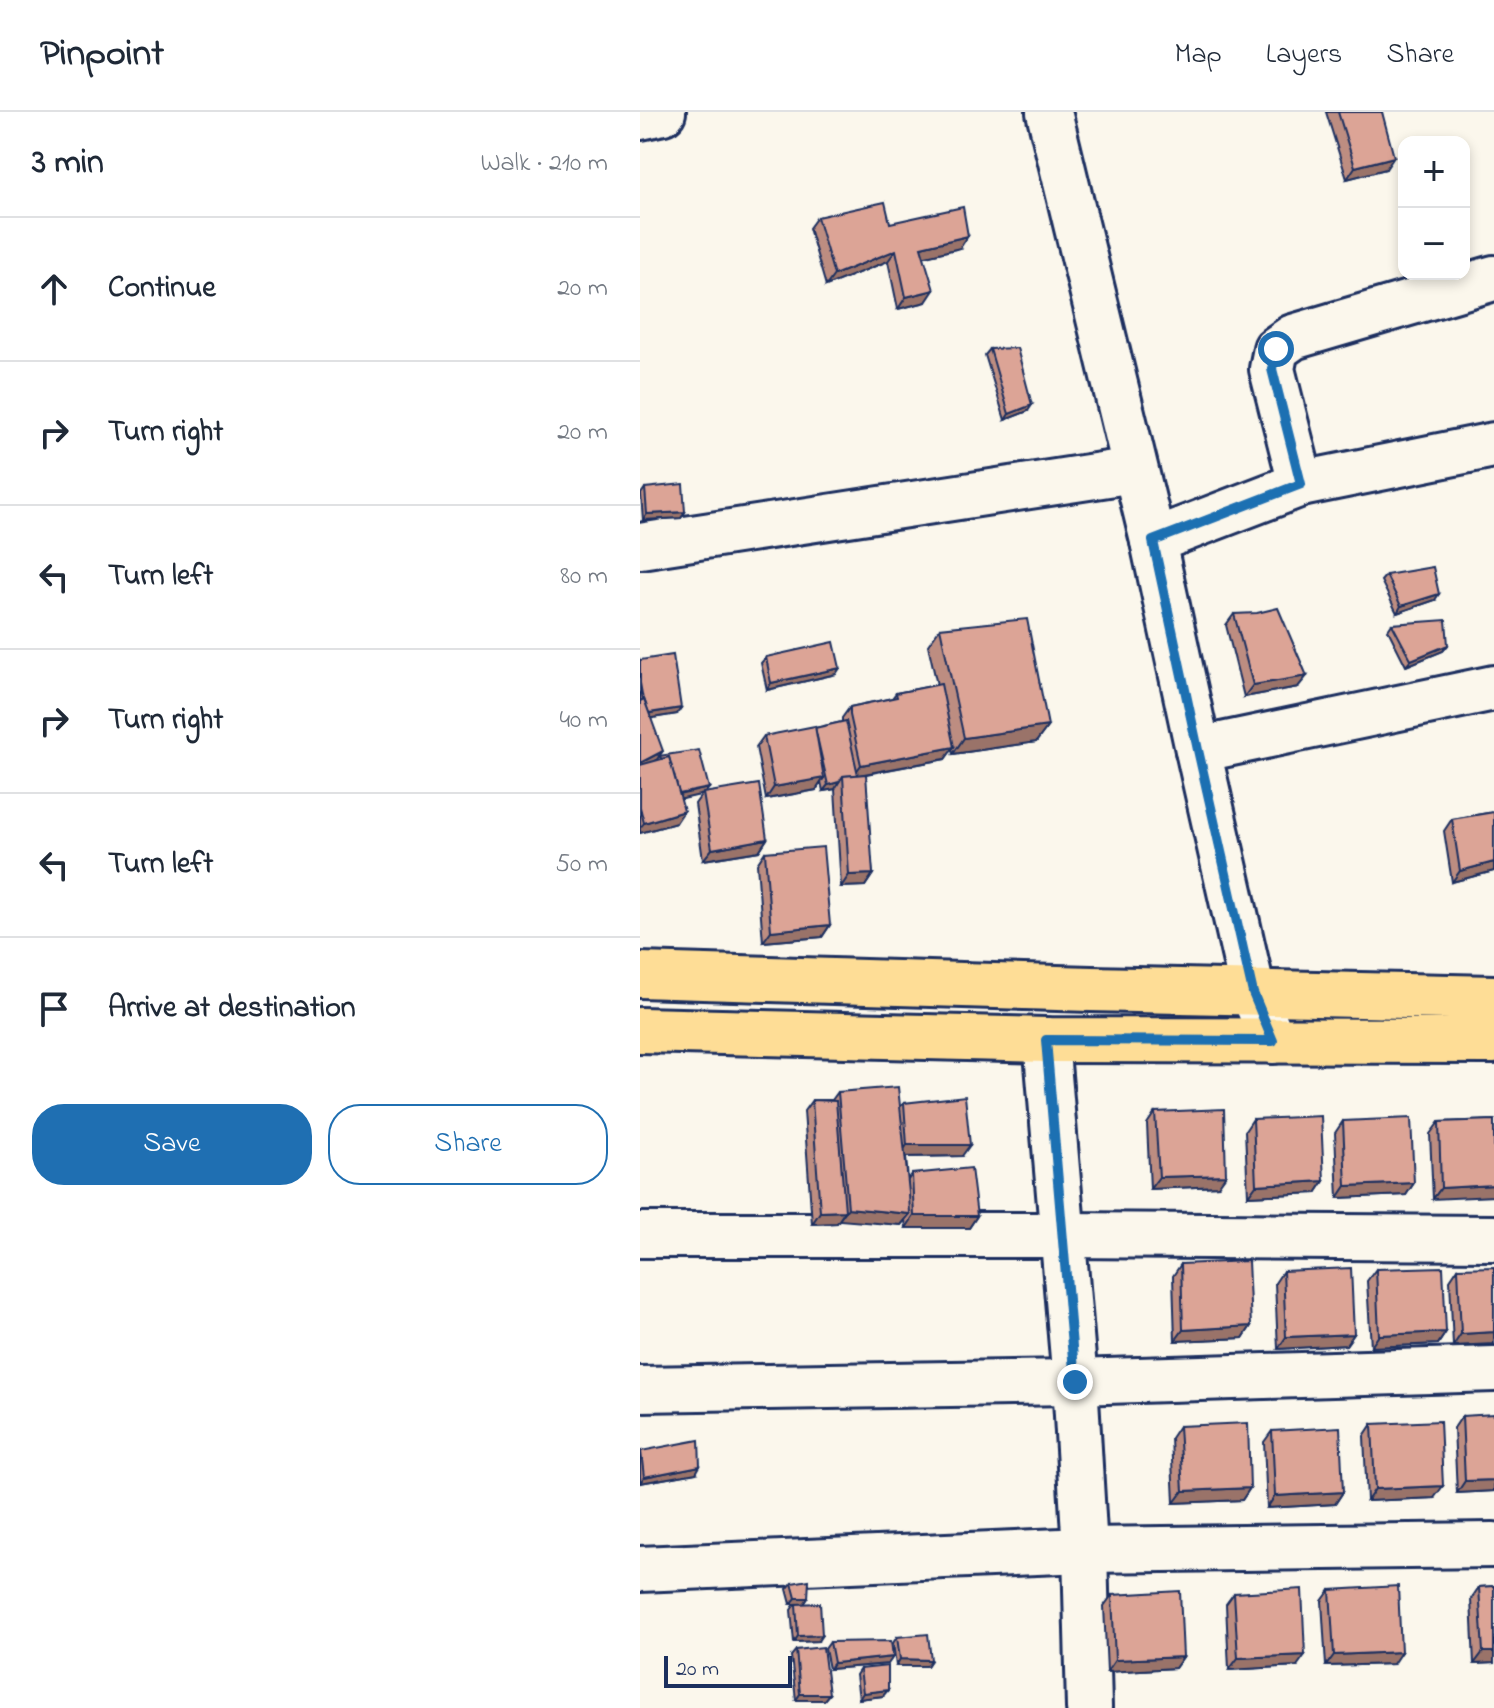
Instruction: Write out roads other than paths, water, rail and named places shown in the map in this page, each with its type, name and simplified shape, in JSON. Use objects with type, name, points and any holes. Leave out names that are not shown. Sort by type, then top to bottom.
[{"type":"main road","points":[[640,975],[1494,998]]},
{"type":"main road","points":[[640,1030],[1046,1040],[1494,1041]]},
{"type":"street","points":[[640,117],[663,112]]},
{"type":"street","points":[[1049,112],[1153,541],[1253,993],[1273,1041]]},
{"type":"street","points":[[1301,484],[1272,369],[1276,349],[1293,337],[1494,278]]},
{"type":"street","points":[[1153,541],[1301,484],[1494,445]]},
{"type":"street","points":[[640,546],[1134,470]]},
{"type":"street","points":[[1198,750],[1494,688]]},
{"type":"street","points":[[1046,1040],[1075,1382],[1085,1550],[1089,1708]]},
{"type":"street","points":[[640,1235],[1494,1238]]},
{"type":"street","points":[[640,1389],[1075,1382],[1494,1369]]},
{"type":"street","points":[[640,1569],[1085,1550],[1494,1545]]}]
